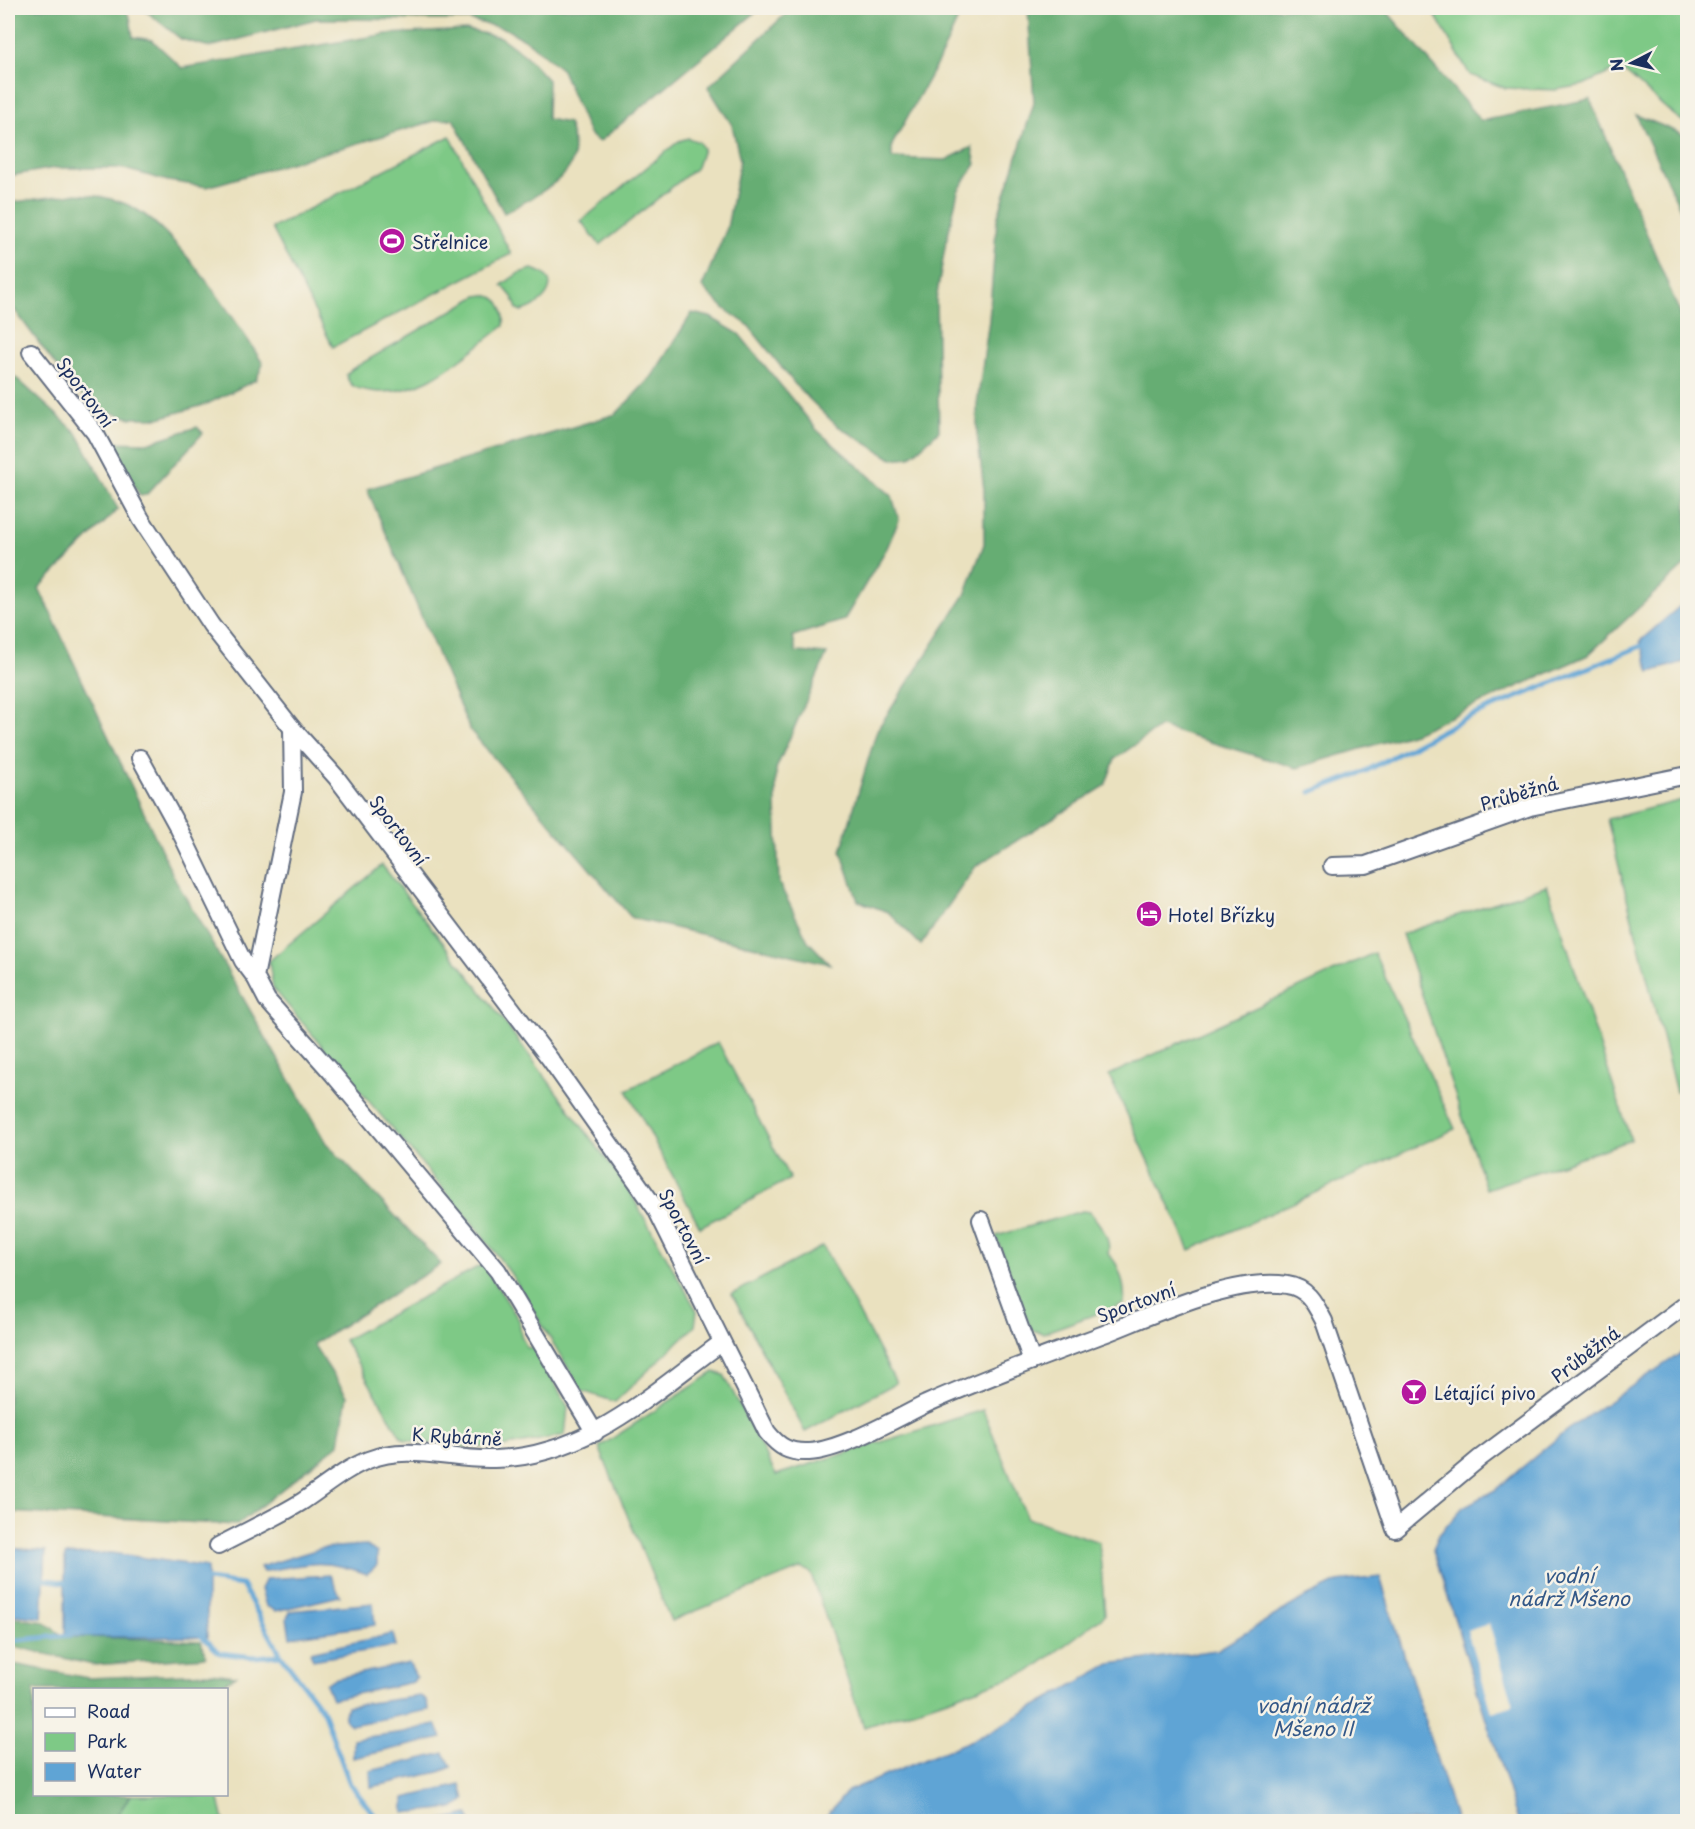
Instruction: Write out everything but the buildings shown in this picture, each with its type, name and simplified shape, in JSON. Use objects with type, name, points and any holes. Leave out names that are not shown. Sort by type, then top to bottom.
[{"type":"street","name":"Sportovní","points":[[31,352],[95,433],[141,519],[211,625],[292,728],[336,777],[550,1059],[656,1209],[767,1432],[785,1450],[795,1452],[830,1449],[935,1401],[1032,1361],[1215,1294],[1252,1284],[1288,1285],[1311,1296],[1324,1321],[1395,1529]]},
{"type":"street","points":[[255,977],[293,792],[292,728]]},
{"type":"street","points":[[140,758],[179,829],[243,961],[255,977],[267,1000],[333,1074],[498,1271],[595,1433]]},
{"type":"street","name":"Průběžná","points":[[1332,866],[1366,864],[1530,807],[1688,775]]},
{"type":"street","points":[[981,1220],[1032,1361]]},
{"type":"street","name":"Průběžná","points":[[1395,1529],[1480,1458],[1688,1303]]},
{"type":"street","name":"K Rybárně","points":[[218,1546],[300,1502],[368,1460],[403,1452],[467,1459],[518,1457],[574,1444],[595,1433],[721,1343]]},
{"type":"green space","points":[[8,8],[124,8],[130,17],[133,37],[152,40],[182,68],[387,34],[468,30],[500,37],[526,56],[548,80],[547,119],[568,123],[573,143],[573,159],[567,171],[560,178],[531,199],[504,213],[453,119],[438,120],[207,187],[168,181],[121,168],[55,168],[8,176]]},
{"type":"green space","points":[[142,8],[761,8],[599,142],[589,134],[562,70],[529,42],[506,29],[469,20],[316,19],[210,47],[181,39]]},
{"type":"green space","points":[[792,8],[963,8],[939,60],[892,145],[892,158],[946,160],[972,147],[976,164],[958,191],[936,300],[939,431],[910,457],[892,459],[836,425],[798,388],[748,325],[725,309],[702,287],[727,228],[740,160],[732,125],[708,87]]},
{"type":"green space","points":[[1028,8],[1384,8],[1481,121],[1590,99],[1687,330],[1687,563],[1588,655],[1414,733],[1297,768],[1160,727],[1115,759],[1105,786],[976,866],[921,945],[888,912],[858,901],[841,851],[877,730],[965,595],[984,544],[984,490],[977,434],[977,404],[989,320],[997,219],[1034,103]]},
{"type":"green space","points":[[1431,8],[1687,8],[1687,124],[1620,68],[1583,85],[1555,90],[1505,88],[1470,75]]},
{"type":"green space","points":[[1636,115],[1687,136],[1687,223]]},
{"type":"green space","name":"Střelnice","points":[[450,136],[511,254],[333,347],[272,228]]},
{"type":"green space","points":[[688,138],[699,142],[703,149],[697,167],[600,245],[581,221],[679,141]]},
{"type":"green space","points":[[73,194],[107,198],[123,203],[155,223],[172,240],[207,281],[263,364],[256,380],[207,404],[159,418],[131,418],[94,408],[56,366],[8,301],[8,203]]},
{"type":"green space","points":[[532,269],[542,273],[550,285],[548,292],[538,304],[521,311],[517,309],[513,298],[502,285],[519,273]]},
{"type":"green space","points":[[484,295],[494,298],[501,305],[504,326],[442,372],[425,382],[389,392],[370,391],[355,387],[350,383],[346,375],[352,369],[477,296]]},
{"type":"green space","points":[[692,313],[710,317],[739,334],[817,430],[892,496],[899,520],[887,548],[844,620],[793,636],[796,652],[827,654],[776,769],[779,883],[808,941],[830,964],[632,918],[470,730],[367,489],[616,414],[653,375]]},
{"type":"green space","points":[[8,374],[15,377],[77,433],[118,509],[39,588],[174,877],[326,1143],[441,1264],[313,1344],[347,1396],[339,1444],[237,1525],[8,1512]]},
{"type":"green space","points":[[197,427],[203,433],[146,495],[140,496],[110,442],[147,443]]},
{"type":"green space","points":[[1687,799],[1688,1089],[1676,1092],[1607,819]]},
{"type":"green space","points":[[382,865],[488,1000],[627,1187],[697,1311],[695,1326],[615,1402],[582,1391],[511,1274],[478,1230],[273,988],[269,961]]},
{"type":"green space","points":[[1547,885],[1631,1140],[1486,1189],[1402,934]]},
{"type":"green space","points":[[1374,953],[1455,1129],[1190,1250],[1109,1075]]},
{"type":"green space","points":[[718,1042],[790,1179],[700,1227],[627,1090]]},
{"type":"green space","points":[[1082,1211],[1090,1212],[1106,1237],[1108,1254],[1116,1264],[1121,1277],[1124,1304],[1043,1333],[1031,1330],[996,1236]]},
{"type":"green space","points":[[823,1246],[896,1383],[805,1432],[732,1294]]},
{"type":"green space","points":[[483,1264],[519,1320],[521,1335],[527,1348],[534,1347],[568,1407],[565,1435],[502,1447],[455,1447],[406,1440],[401,1437],[344,1340]]},
{"type":"green space","points":[[714,1372],[724,1375],[776,1475],[983,1410],[1027,1518],[1099,1542],[1105,1615],[1030,1671],[864,1727],[810,1572],[802,1568],[671,1621],[599,1447]]},
{"type":"green space","points":[[8,1617],[44,1622],[63,1636],[201,1641],[206,1657],[93,1665],[8,1645]]},
{"type":"green space","points":[[8,1663],[88,1678],[210,1673],[236,1676],[217,1688],[33,1688],[33,1796],[130,1796],[113,1821],[8,1821]]},
{"type":"green space","points":[[130,1796],[218,1796],[224,1821],[113,1821]]},
{"type":"water","points":[[1687,600],[1687,661],[1650,672],[1640,641]]},
{"type":"water","name":"vodní nádrž Mšeno","points":[[1687,1349],[1687,1821],[1518,1821],[1433,1550],[1438,1536],[1463,1507],[1495,1490],[1567,1430]]},
{"type":"water","points":[[366,1545],[377,1553],[377,1565],[367,1574],[327,1564],[304,1564],[263,1572],[260,1567],[322,1548]]},
{"type":"water","points":[[8,1548],[46,1551],[42,1618],[8,1614]]},
{"type":"water","points":[[111,1553],[207,1567],[207,1637],[65,1637],[65,1555]]},
{"type":"water","points":[[330,1575],[340,1596],[276,1611],[266,1606],[261,1589],[266,1579]]},
{"type":"water","name":"vodní nádrž Mšeno II","points":[[1380,1577],[1456,1821],[822,1821],[848,1791],[984,1735],[1110,1664],[1217,1650],[1304,1598],[1337,1582]]},
{"type":"water","points":[[373,1603],[375,1625],[290,1637],[287,1618],[290,1611]]},
{"type":"water","points":[[393,1634],[396,1646],[313,1660],[310,1652]]},
{"type":"water","points":[[409,1663],[416,1677],[413,1682],[332,1699],[326,1684],[333,1679]]},
{"type":"water","points":[[420,1696],[425,1699],[429,1710],[351,1725],[344,1719],[347,1706]]},
{"type":"water","points":[[436,1724],[442,1738],[353,1758],[353,1739],[404,1732]]},
{"type":"water","points":[[444,1753],[452,1767],[371,1787],[370,1771]]},
{"type":"water","points":[[461,1785],[465,1800],[454,1808],[404,1813],[404,1798]]},
{"type":"water","points":[[469,1814],[471,1821],[437,1821]]},
{"type":"pier","points":[[1489,1624],[1514,1705],[1492,1712],[1467,1631]]},
{"type":"waterway","points":[[1311,792],[1364,772],[1464,719],[1646,644]]},
{"type":"waterway","points":[[39,1579],[71,1583]]},
{"type":"waterway","points":[[201,1579],[242,1585],[281,1655]]},
{"type":"waterway","points":[[198,1633],[220,1653],[253,1657],[281,1655],[323,1711],[350,1784],[380,1822]]},
{"type":"waterway","points":[[8,1641],[71,1635]]},
{"type":"place","name":"Střelnice","points":[[392,241]]},
{"type":"place","name":"Hotel Břízky","points":[[1149,914]]},
{"type":"place","name":"Létající pivo","points":[[1414,1392]]}]
